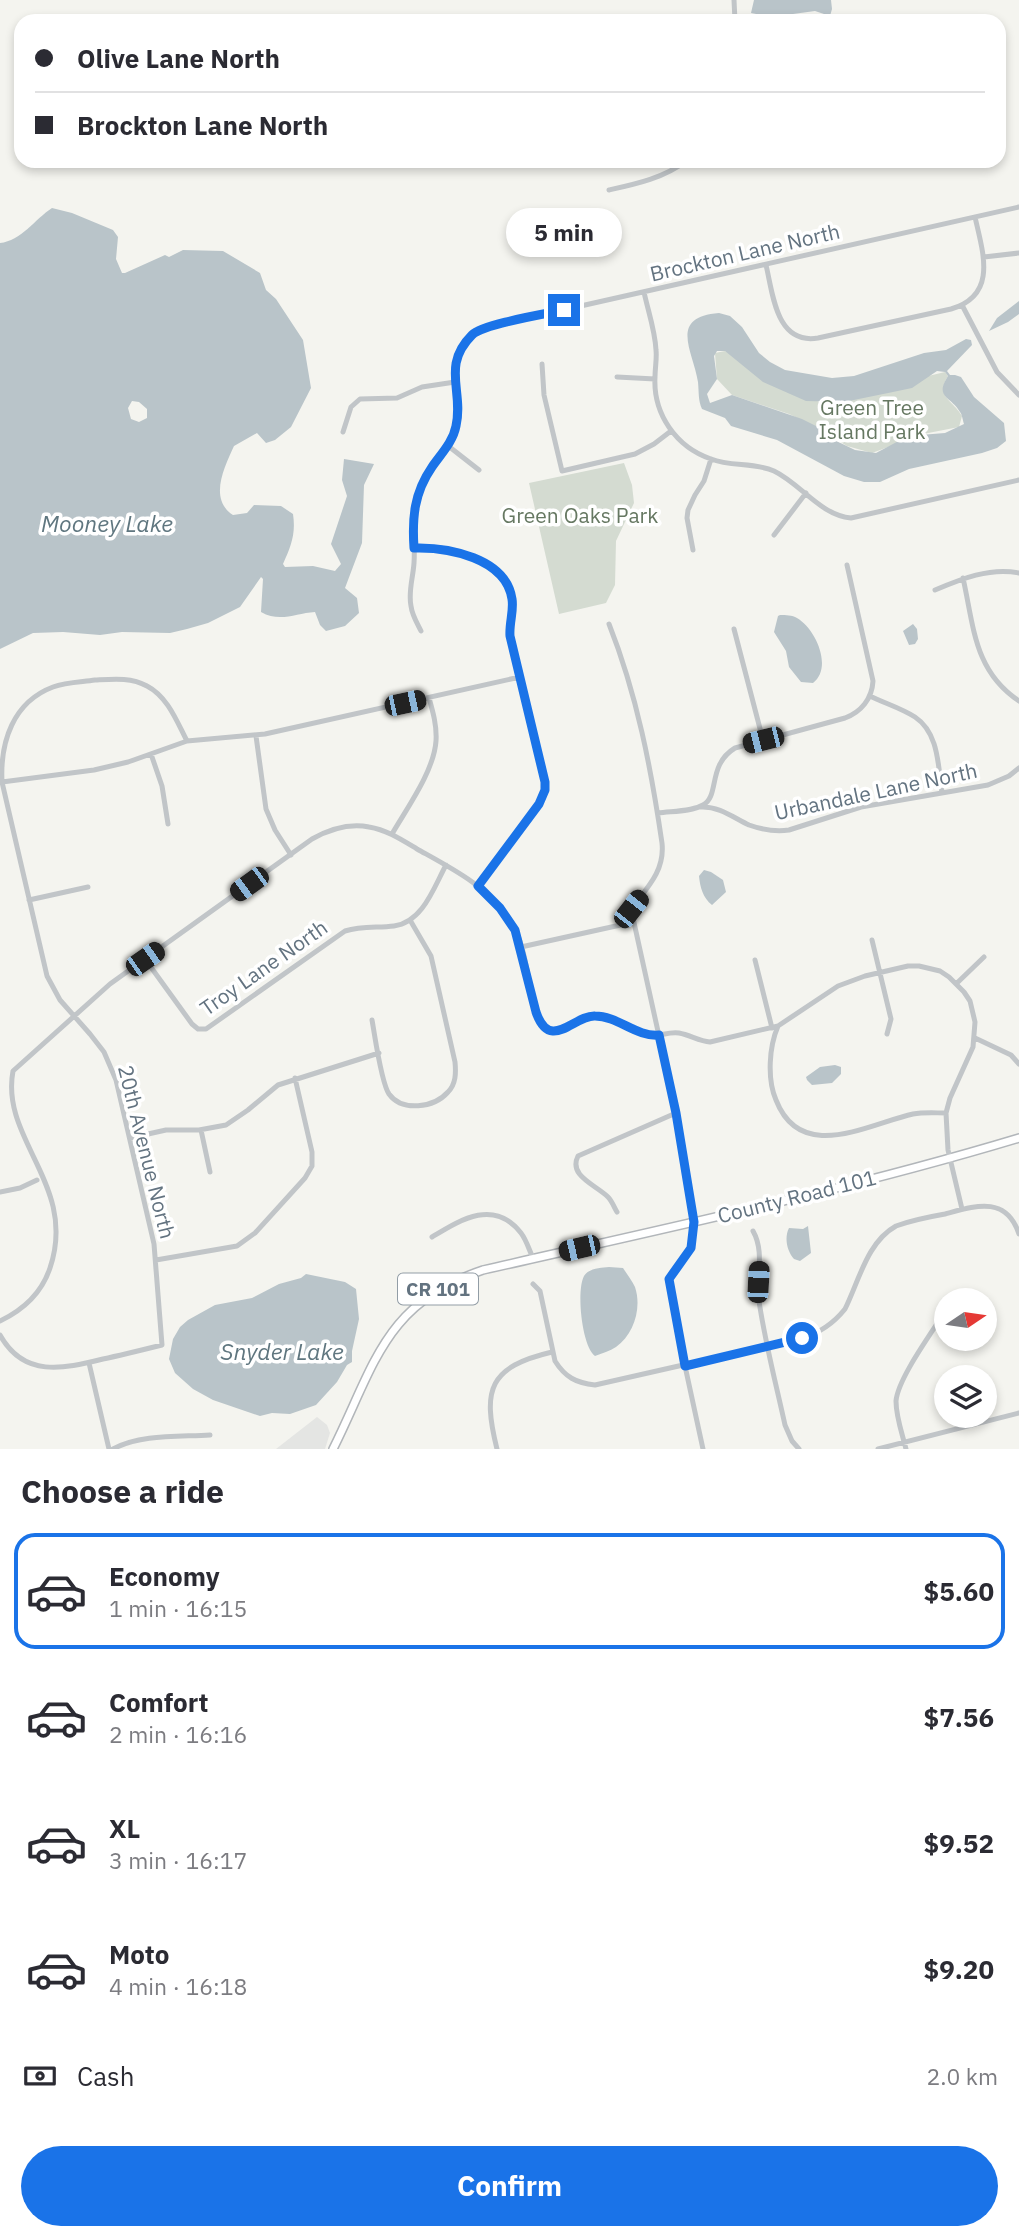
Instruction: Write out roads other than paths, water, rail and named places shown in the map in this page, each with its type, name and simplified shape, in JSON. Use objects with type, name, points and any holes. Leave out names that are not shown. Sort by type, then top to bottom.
[{"type":"main road","name":"County Road 101","points":[[333,1449],[387,1338],[409,1312],[437,1290],[464,1276],[950,1159],[1019,1138]]},
{"type":"street","points":[[609,190],[654,178],[677,168]]},
{"type":"street","name":"Brockton Lane North","points":[[455,382],[459,352],[478,330],[1019,208]]},
{"type":"street","points":[[766,265],[780,320],[789,332],[803,338],[818,338],[962,306],[976,293],[984,276],[984,257],[975,217]]},
{"type":"street","points":[[984,257],[1000,253],[1019,253]]},
{"type":"street","points":[[644,292],[657,351],[655,379],[658,405],[671,431],[689,448],[711,459],[770,469],[833,514],[851,518],[1019,480]]},
{"type":"street","points":[[962,306],[997,372],[1019,395]]},
{"type":"street","points":[[542,364],[544,395],[562,471],[635,454],[671,431]]},
{"type":"street","points":[[617,377],[655,379]]},
{"type":"street","points":[[343,432],[351,407],[360,399],[397,398],[422,387],[455,382],[458,416],[453,436],[424,479],[418,492],[412,520],[414,548],[410,605],[421,631]]},
{"type":"street","points":[[447,445],[479,470]]},
{"type":"street","points":[[693,550],[688,527],[688,510],[707,474],[711,459]]},
{"type":"street","points":[[774,534],[806,493]]},
{"type":"street","points":[[414,548],[441,548],[470,555],[483,562],[505,582],[512,597],[509,629],[544,775],[545,790],[539,804],[478,886]]},
{"type":"street","points":[[658,813],[698,807],[710,798],[718,765],[728,752],[743,745],[853,715],[860,710],[870,696],[872,673],[846,565]]},
{"type":"street","points":[[935,590],[963,578],[1000,571],[1019,573]]},
{"type":"street","points":[[963,578],[982,659],[996,682],[1019,701]]},
{"type":"street","points":[[609,624],[638,708],[662,843],[662,860],[656,877],[631,909],[676,1113],[694,1222],[691,1248],[669,1279],[703,1449]]},
{"type":"street","points":[[734,629],[763,740]]},
{"type":"street","points":[[2,782],[94,770],[187,741],[256,736],[520,677]]},
{"type":"street","name":"20th Avenue North","points":[[89,1363],[162,1345],[154,1244],[120,1094],[111,1066],[95,1040],[60,1000],[47,976],[2,782],[2,744],[12,720],[29,700],[51,687],[114,678],[148,686],[165,701],[187,741]]},
{"type":"street","points":[[870,696],[914,716],[929,731],[936,750],[942,792]]},
{"type":"street","points":[[392,834],[427,772],[435,751],[436,730],[429,698]]},
{"type":"street","points":[[256,736],[266,809],[275,830],[291,855]]},
{"type":"street","points":[[151,754],[162,786],[168,824]]},
{"type":"street","name":"Urbandale Lane North","points":[[698,807],[713,807],[758,828],[779,831],[799,828],[870,805],[999,782],[1019,768]]},
{"type":"street","points":[[5,1091],[8,1080],[20,1063],[97,993],[323,833],[347,826],[371,827],[392,834],[478,886],[510,921],[521,947],[536,1012],[541,1024],[553,1030],[566,1029],[586,1017],[598,1016],[648,1036],[677,1033],[710,1042],[775,1027],[838,986],[880,972],[908,966],[940,971],[964,992],[974,1011],[973,1047],[946,1114],[948,1150],[962,1209]]},
{"type":"street","points":[[372,1020],[388,1093],[397,1101],[410,1106],[428,1104],[448,1092],[455,1078],[455,1062],[431,956],[410,920],[424,906],[446,865]]},
{"type":"street","points":[[29,900],[88,887]]},
{"type":"street","name":"Troy Lane North","points":[[145,959],[192,1024],[201,1030],[345,931],[368,926],[392,926],[410,920]]},
{"type":"street","points":[[521,947],[634,922]]},
{"type":"street","points":[[872,940],[891,1019],[887,1034]]},
{"type":"street","points":[[957,984],[984,957]]},
{"type":"street","points":[[755,960],[775,1027],[772,1041],[772,1088],[779,1109],[801,1131],[819,1135],[848,1133],[868,1130],[909,1115],[946,1114]]},
{"type":"street","points":[[975,1038],[1011,1055],[1019,1064]]},
{"type":"street","points":[[130,1138],[166,1130],[201,1130],[226,1125],[278,1085],[379,1053]]},
{"type":"street","points":[[156,1260],[237,1246],[255,1233],[305,1178],[312,1166],[312,1152],[296,1078]]},
{"type":"street","points":[[617,1212],[609,1198],[578,1173],[575,1165],[578,1156],[676,1113]]},
{"type":"street","points":[[201,1130],[211,1172]]},
{"type":"street","points":[[0,1321],[15,1313],[35,1294],[43,1283],[53,1258],[55,1224],[49,1204],[30,1168]]},
{"type":"street","points":[[0,1192],[20,1188],[37,1180]]},
{"type":"street","points":[[533,1284],[540,1291],[552,1352],[560,1369],[575,1381],[595,1385],[685,1366],[822,1331],[845,1309],[876,1242],[888,1230],[904,1223],[983,1205],[999,1208],[1012,1218],[1019,1233]]},
{"type":"street","points":[[432,1237],[468,1217],[488,1214],[514,1226],[526,1241],[533,1258]]},
{"type":"street","points":[[753,1231],[759,1242],[758,1297],[768,1346],[788,1433],[799,1449]]},
{"type":"street","points":[[905,1446],[897,1411],[897,1394],[904,1377],[934,1329]]},
{"type":"street","points":[[0,1335],[17,1356],[37,1366],[59,1368],[89,1363],[111,1449],[128,1442],[210,1435]]},
{"type":"street","points":[[498,1449],[490,1411],[496,1383],[515,1363],[552,1352]]},
{"type":"street","points":[[878,1449],[905,1446],[1019,1413]]},
{"type":"water","points":[[754,0],[831,0],[832,9],[831,14],[815,11],[793,14],[751,13]]},
{"type":"water","name":"Mooney Lake","points":[[52,208],[72,213],[113,230],[118,237],[116,259],[122,273],[183,250],[223,251],[260,273],[266,290],[276,299],[303,340],[311,388],[291,427],[275,440],[266,443],[257,433],[234,446],[221,482],[221,500],[233,515],[247,513],[254,505],[281,506],[293,514],[294,521],[292,540],[283,564],[285,567],[313,566],[335,571],[341,564],[331,544],[347,496],[342,480],[344,459],[374,464],[364,485],[362,543],[345,588],[357,598],[359,613],[345,626],[326,631],[320,625],[315,612],[275,617],[261,612],[261,577],[240,607],[208,623],[187,629],[170,633],[122,632],[100,635],[33,633],[0,649],[0,243],[15,238]],"holes":[[[132,401],[139,402],[147,409],[147,418],[139,422],[131,419],[128,408]]]},
{"type":"water","points":[[1019,301],[1019,314],[989,331],[997,318]]},
{"type":"water","points":[[719,313],[730,316],[742,327],[759,353],[785,370],[832,378],[854,376],[924,353],[946,350],[966,339],[971,340],[972,345],[947,371],[950,375],[961,377],[974,397],[1004,423],[1006,441],[997,448],[982,453],[909,469],[880,482],[864,482],[844,476],[777,440],[731,426],[725,418],[702,409],[688,337],[689,328],[694,321]],"holes":[[[717,351],[725,351],[763,382],[806,401],[844,402],[893,392],[912,388],[937,371],[945,372],[948,376],[943,393],[961,413],[964,424],[945,433],[908,436],[876,453],[855,450],[828,437],[826,431],[802,419],[732,395],[710,403],[707,394],[717,379],[714,356]]]},
{"type":"water","points":[[780,615],[797,618],[816,639],[822,668],[813,683],[801,682],[789,667],[786,651],[774,632]]},
{"type":"water","points":[[913,624],[917,629],[918,639],[915,644],[909,645],[903,631]]},
{"type":"water","points":[[704,870],[723,880],[726,892],[712,905],[704,896],[700,884],[699,876]]},
{"type":"water","points":[[820,1067],[841,1067],[841,1074],[832,1083],[812,1085],[807,1080],[806,1077]]},
{"type":"water","points":[[808,1226],[811,1253],[800,1261],[794,1259],[790,1252],[787,1232],[789,1228],[803,1229]]},
{"type":"water","points":[[609,1267],[623,1268],[631,1280],[637,1295],[637,1312],[632,1328],[622,1342],[595,1356],[590,1351],[584,1331],[582,1283],[589,1271]]},
{"type":"water","name":"Snyder Lake","points":[[306,1274],[345,1282],[356,1289],[359,1319],[352,1362],[316,1405],[290,1414],[272,1413],[260,1416],[213,1400],[193,1389],[175,1373],[169,1359],[173,1339],[188,1320],[215,1305],[252,1298]]},
{"type":"park label","name":"Green Tree Island Park","points":[[872,420]]},
{"type":"park label","name":"Green Oaks Park","points":[[580,516]]}]
